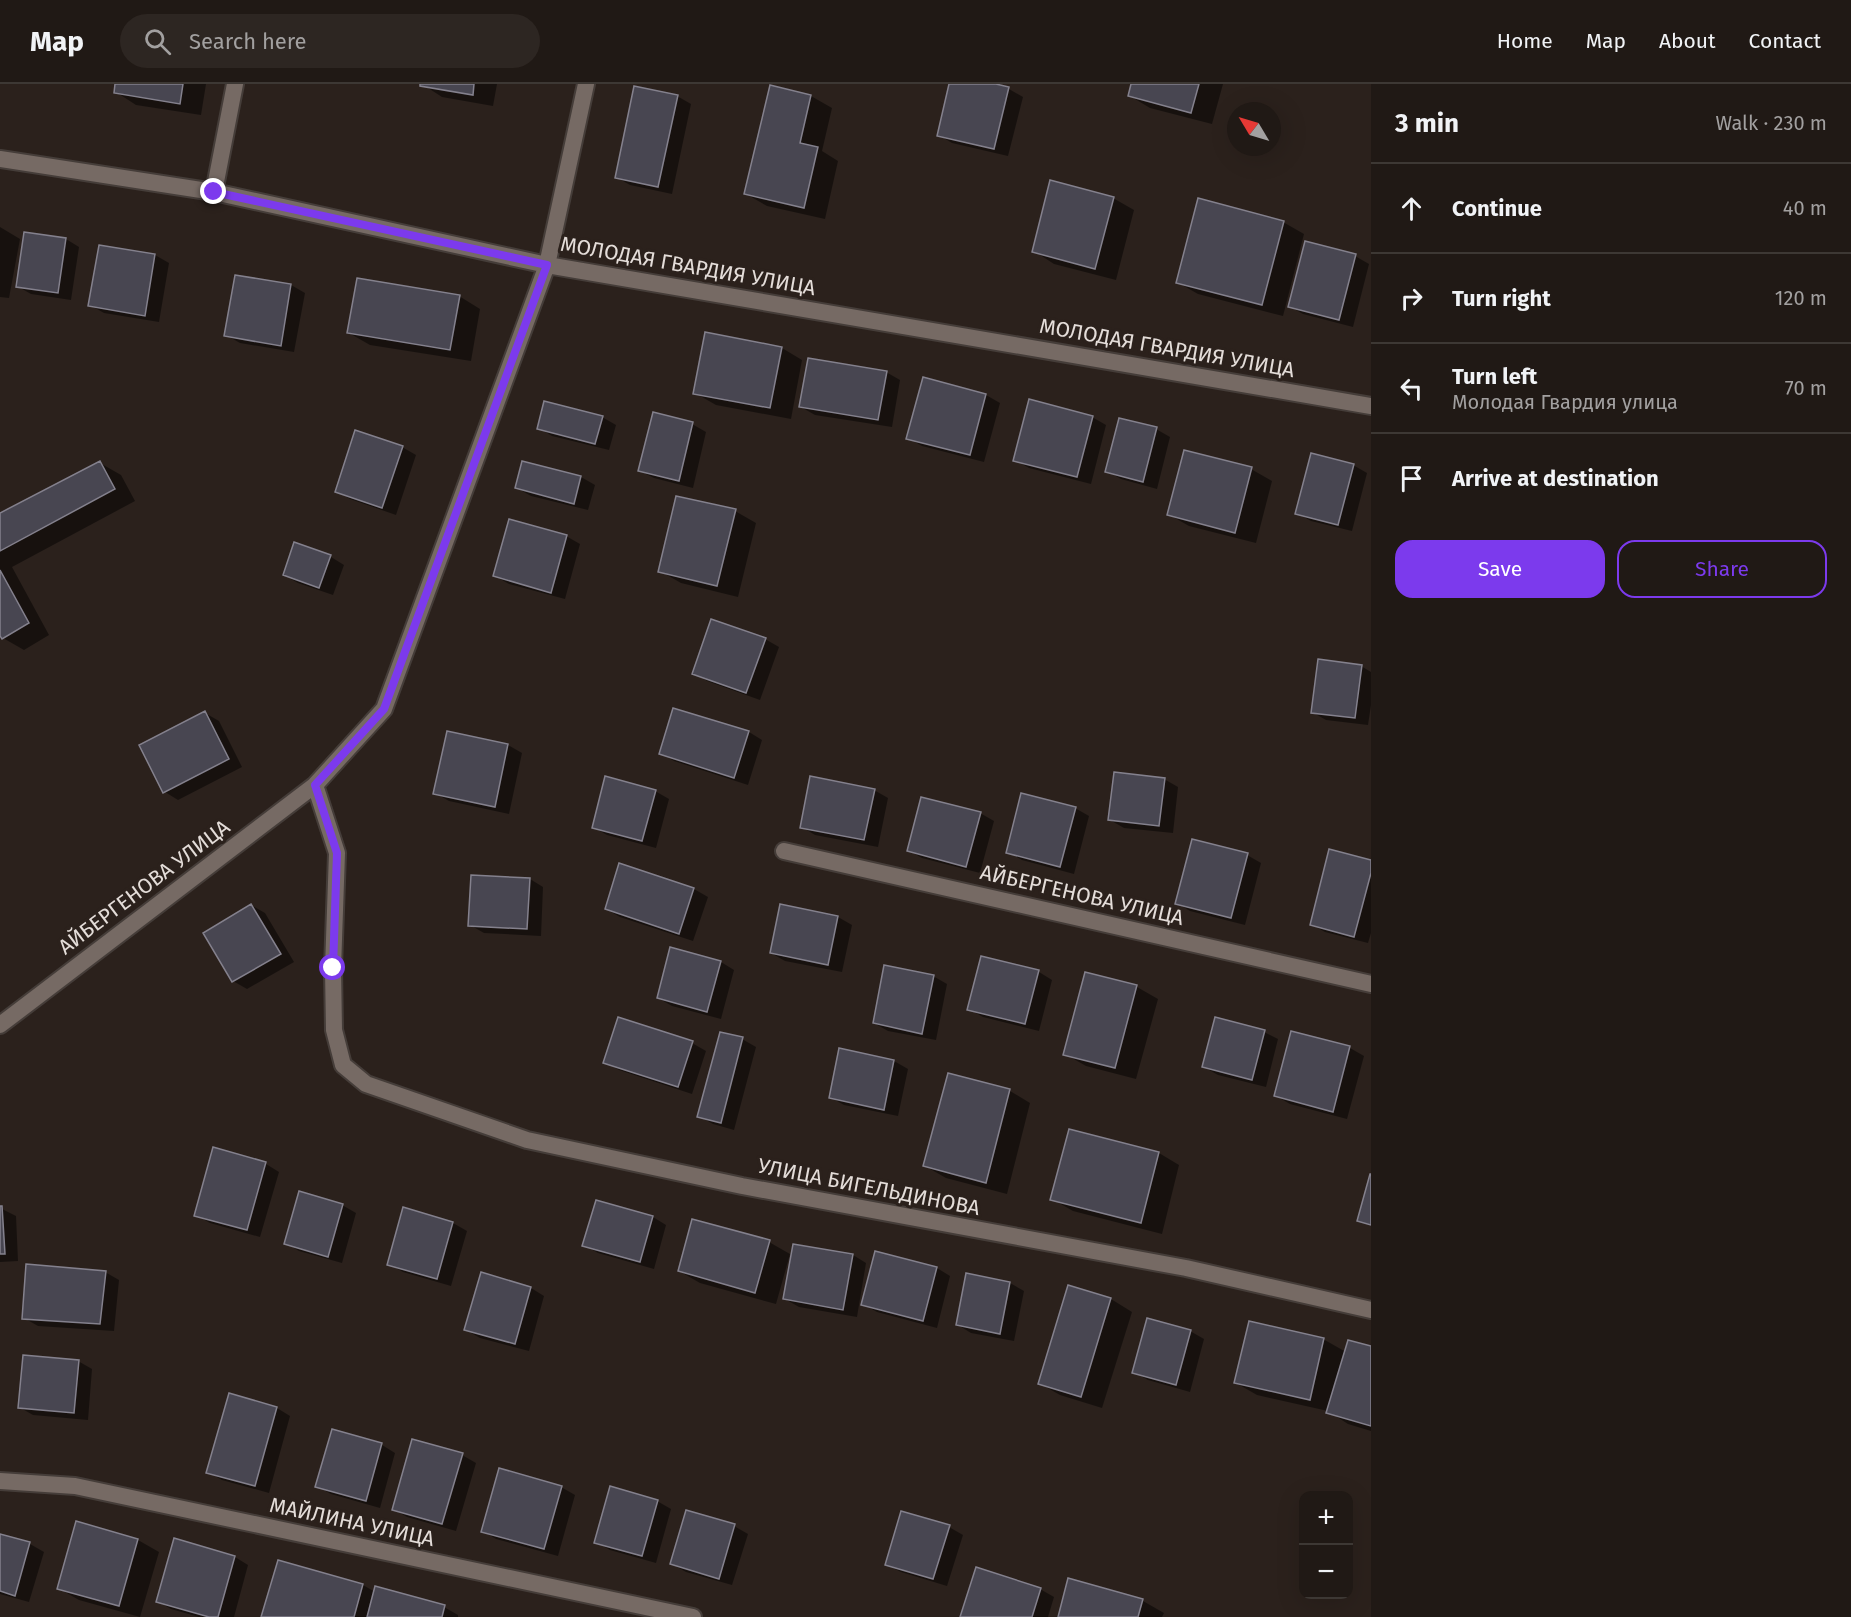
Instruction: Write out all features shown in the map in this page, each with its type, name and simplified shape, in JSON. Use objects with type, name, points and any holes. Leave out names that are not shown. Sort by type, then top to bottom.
[{"type":"street","points":[[214,192],[235,84]]},
{"type":"street","name":"АЙБЕРГЕНОВА УЛИЦА","points":[[0,1025],[315,785],[384,709],[547,265],[586,84]]},
{"type":"street","name":"МОЛОДАЯ ГВАРДИЯ УЛИЦА","points":[[0,159],[214,192],[547,265],[1371,406]]},
{"type":"street","name":"УЛИЦА БИГЕЛЬДИНОВА","points":[[315,785],[337,853],[333,968],[334,1030],[343,1065],[366,1084],[527,1140],[742,1186],[1186,1268],[1371,1310]]},
{"type":"street","name":"АЙБЕРГЕНОВА УЛИЦА","points":[[784,851],[1371,984]]},
{"type":"street","name":"МАЙЛИНА УЛИЦА","points":[[0,1481],[75,1486],[693,1617]]},
{"type":"building","points":[[115,84],[183,84],[180,104],[114,93]]},
{"type":"building","points":[[420,84],[474,84],[473,95],[420,86]]},
{"type":"building","points":[[949,84],[996,84],[1009,87],[994,149],[937,136]]},
{"type":"building","points":[[1131,84],[1199,84],[1191,113],[1128,96]]},
{"type":"building","points":[[770,85],[811,95],[800,143],[818,147],[804,208],[744,194]]},
{"type":"building","points":[[634,86],[678,95],[658,187],[615,178]]},
{"type":"building","points":[[1050,180],[1114,197],[1095,269],[1032,252]]},
{"type":"building","points":[[1198,198],[1284,221],[1262,305],[1176,283]]},
{"type":"building","points":[[24,232],[66,238],[58,293],[16,287]]},
{"type":"building","points":[[1305,241],[1356,254],[1339,320],[1288,307]]},
{"type":"building","points":[[99,245],[155,254],[145,316],[88,306]]},
{"type":"building","points":[[235,275],[291,284],[281,346],[224,336]]},
{"type":"building","points":[[357,278],[460,295],[450,350],[347,333]]},
{"type":"building","points":[[705,332],[782,347],[770,408],[693,394]]},
{"type":"building","points":[[808,358],[887,371],[878,420],[799,407]]},
{"type":"building","points":[[923,377],[986,394],[970,455],[906,439]]},
{"type":"building","points":[[1029,399],[1093,416],[1077,477],[1013,461]]},
{"type":"building","points":[[544,401],[603,416],[595,444],[537,429]]},
{"type":"building","points":[[653,412],[693,422],[679,481],[638,471]]},
{"type":"building","points":[[1119,418],[1157,427],[1143,482],[1105,472]]},
{"type":"building","points":[[355,430],[403,446],[382,508],[335,492]]},
{"type":"building","points":[[1184,450],[1252,467],[1235,533],[1167,515]]},
{"type":"building","points":[[1311,453],[1354,464],[1338,525],[1295,514]]},
{"type":"building","points":[[100,461],[115,489],[0,551],[0,513]]},
{"type":"building","points":[[522,461],[581,476],[574,504],[515,488]]},
{"type":"building","points":[[676,496],[736,509],[717,586],[658,572]]},
{"type":"building","points":[[509,519],[567,535],[551,593],[493,576]]},
{"type":"building","points":[[294,542],[331,555],[319,588],[283,575]]},
{"type":"building","points":[[0,570],[29,623],[2,639],[0,636]]},
{"type":"building","points":[[711,619],[766,638],[746,693],[692,674]]},
{"type":"building","points":[[1318,659],[1362,665],[1355,718],[1311,713]]},
{"type":"building","points":[[673,708],[749,731],[734,778],[659,754]]},
{"type":"building","points":[[205,711],[229,759],[163,793],[139,745]]},
{"type":"building","points":[[447,731],[508,744],[495,807],[433,794]]},
{"type":"building","points":[[1114,772],[1165,778],[1159,826],[1108,820]]},
{"type":"building","points":[[605,776],[656,790],[642,841],[592,828]]},
{"type":"building","points":[[810,776],[875,789],[864,840],[800,828]]},
{"type":"building","points":[[1021,793],[1076,807],[1060,867],[1006,853]]},
{"type":"building","points":[[921,797],[981,812],[966,867],[907,851]]},
{"type":"building","points":[[1192,839],[1248,853],[1231,918],[1175,904]]},
{"type":"building","points":[[1329,849],[1371,860],[1371,873],[1354,937],[1310,925]]},
{"type":"building","points":[[619,863],[694,888],[679,934],[605,909]]},
{"type":"building","points":[[471,875],[530,878],[527,929],[468,926]]},
{"type":"building","points":[[251,904],[281,954],[232,982],[203,933]]},
{"type":"building","points":[[780,904],[838,916],[828,965],[770,953]]},
{"type":"building","points":[[670,947],[721,961],[707,1012],[657,998]]},
{"type":"building","points":[[981,956],[1039,970],[1025,1024],[967,1010]]},
{"type":"building","points":[[884,965],[934,975],[922,1034],[873,1023]]},
{"type":"building","points":[[1085,972],[1137,985],[1115,1068],[1063,1055]]},
{"type":"building","points":[[618,1017],[693,1041],[678,1087],[603,1063]]},
{"type":"building","points":[[1215,1017],[1265,1030],[1252,1080],[1202,1067]]},
{"type":"building","points":[[1291,1031],[1350,1046],[1333,1112],[1274,1096]]},
{"type":"building","points":[[720,1032],[743,1037],[721,1123],[697,1117]]},
{"type":"building","points":[[839,1048],[894,1060],[884,1110],[829,1098]]},
{"type":"building","points":[[948,1073],[1010,1089],[986,1183],[923,1166]]},
{"type":"building","points":[[1069,1129],[1159,1152],[1141,1223],[1050,1200]]},
{"type":"building","points":[[213,1147],[266,1162],[247,1230],[194,1216]]},
{"type":"building","points":[[1371,1174],[1371,1225],[1357,1221]]},
{"type":"building","points":[[299,1191],[343,1204],[328,1257],[284,1244]]},
{"type":"building","points":[[596,1200],[653,1216],[640,1262],[582,1246]]},
{"type":"building","points":[[0,1206],[2,1206],[5,1254],[0,1254]]},
{"type":"building","points":[[403,1207],[453,1222],[437,1279],[387,1265]]},
{"type":"building","points":[[692,1219],[770,1240],[755,1293],[678,1271]]},
{"type":"building","points":[[793,1244],[853,1254],[843,1310],[783,1299]]},
{"type":"building","points":[[875,1251],[937,1267],[923,1321],[861,1305]]},
{"type":"building","points":[[26,1264],[106,1271],[100,1324],[22,1319]]},
{"type":"building","points":[[481,1272],[531,1287],[515,1344],[464,1330]]},
{"type":"building","points":[[966,1273],[1010,1282],[1000,1334],[956,1325]]},
{"type":"building","points":[[1068,1285],[1111,1298],[1081,1397],[1038,1384]]},
{"type":"building","points":[[1147,1318],[1191,1330],[1176,1385],[1132,1373]]},
{"type":"building","points":[[1249,1321],[1324,1338],[1310,1400],[1234,1383]]},
{"type":"building","points":[[1348,1340],[1371,1346],[1371,1426],[1326,1413]]},
{"type":"building","points":[[23,1355],[79,1360],[74,1413],[18,1408]]},
{"type":"building","points":[[229,1393],[277,1407],[255,1486],[206,1473]]},
{"type":"building","points":[[332,1429],[382,1443],[366,1501],[315,1487]]},
{"type":"building","points":[[412,1439],[463,1453],[442,1524],[392,1510]]},
{"type":"building","points":[[499,1468],[562,1486],[544,1549],[481,1532]]},
{"type":"building","points":[[610,1486],[658,1500],[642,1556],[594,1543]]},
{"type":"building","points":[[686,1510],[735,1524],[719,1579],[670,1564]]},
{"type":"building","points":[[901,1511],[950,1525],[933,1579],[885,1565]]},
{"type":"building","points":[[76,1521],[138,1539],[119,1606],[57,1589]]},
{"type":"building","points":[[0,1534],[30,1542],[15,1596],[0,1591]]},
{"type":"building","points":[[174,1538],[235,1556],[218,1617],[209,1617],[156,1602]]},
{"type":"building","points":[[278,1560],[363,1584],[354,1617],[261,1617]]},
{"type":"building","points":[[976,1567],[1041,1588],[1032,1617],[960,1617]]},
{"type":"building","points":[[1068,1578],[1143,1599],[1138,1617],[1058,1617]]},
{"type":"building","points":[[375,1586],[445,1605],[442,1617],[367,1617]]},
{"type":"route","points":[[214,192],[547,265],[384,709],[315,785],[337,853],[333,968]]}]
